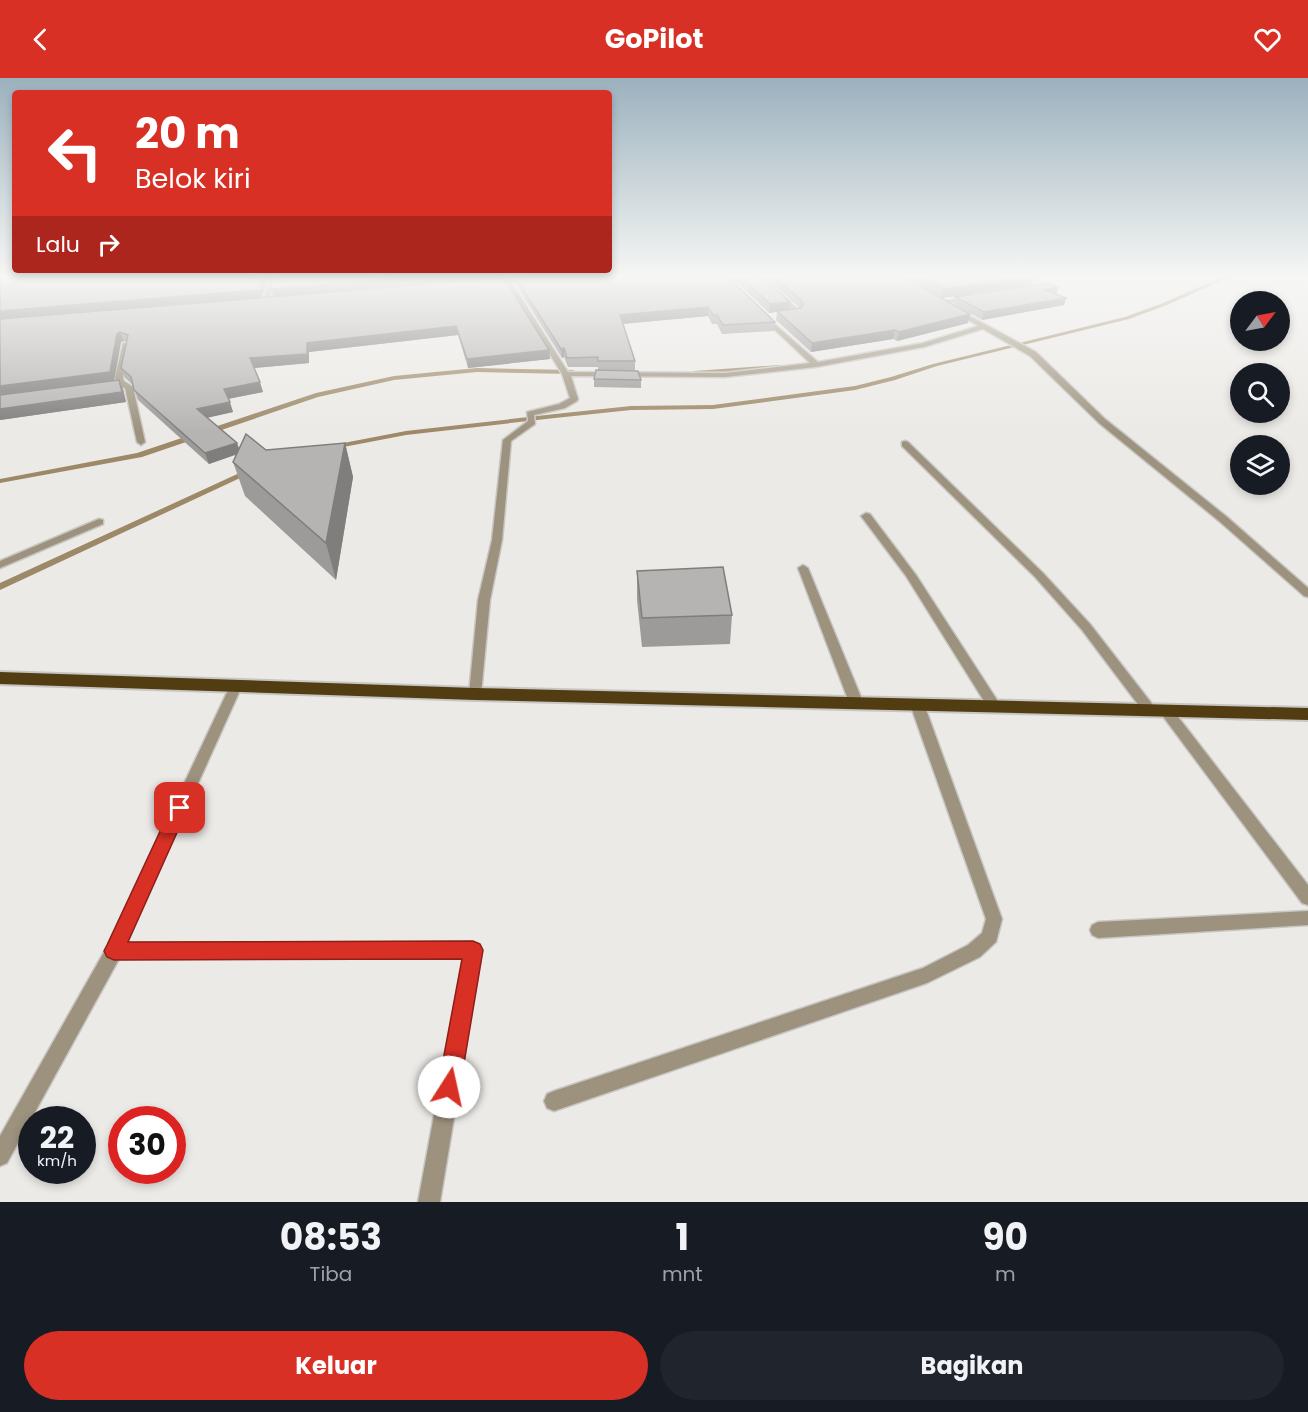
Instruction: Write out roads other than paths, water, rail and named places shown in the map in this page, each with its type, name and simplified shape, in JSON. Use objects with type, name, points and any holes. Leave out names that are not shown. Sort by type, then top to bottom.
[{"type":"highway","points":[[0,678],[475,694],[1308,714]]},
{"type":"street","points":[[475,694],[484,600],[496,540],[507,440],[531,418],[574,399],[565,372],[537,327]]},
{"type":"street","points":[[776,327],[816,365]]},
{"type":"street","points":[[565,372],[725,375],[816,365],[924,345],[981,327]]},
{"type":"street","points":[[988,327],[1033,354],[1102,421],[1223,519],[1308,594]]},
{"type":"street","points":[[126,345],[119,378],[120,382],[129,387],[141,442]]},
{"type":"street","points":[[91,389],[125,384]]},
{"type":"street","points":[[905,444],[1039,575],[1086,627],[1159,712],[1308,898]]},
{"type":"street","points":[[866,516],[911,575],[994,706]]},
{"type":"street","points":[[0,565],[99,522]]},
{"type":"street","points":[[803,568],[856,702]]},
{"type":"street","points":[[0,1156],[114,951],[236,686]]},
{"type":"street","points":[[554,1101],[927,975],[974,951],[990,937],[994,919],[917,704]]},
{"type":"street","points":[[1098,930],[1308,918]]},
{"type":"street","points":[[114,951],[473,950],[429,1202]]},
{"type":"waterway","points":[[333,447],[406,433],[555,416],[631,408],[713,407],[855,388],[893,379],[935,365],[1088,327]]},
{"type":"waterway","points":[[694,373],[780,367]]},
{"type":"waterway","points":[[0,481],[139,455],[316,395],[394,378],[477,370],[573,372]]},
{"type":"waterway","points":[[0,587],[249,472]]}]
